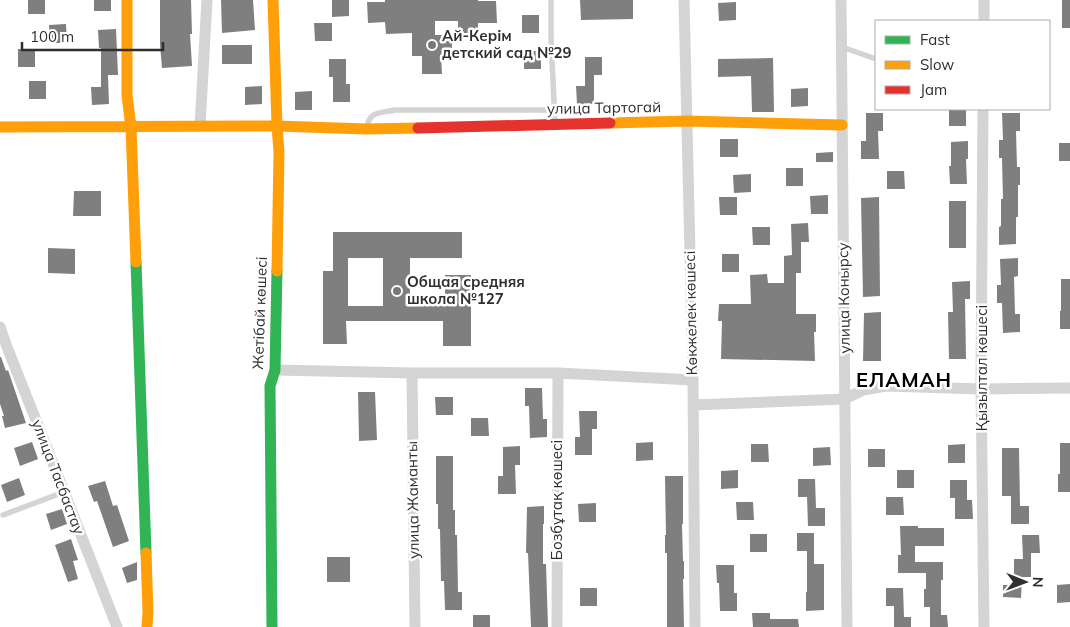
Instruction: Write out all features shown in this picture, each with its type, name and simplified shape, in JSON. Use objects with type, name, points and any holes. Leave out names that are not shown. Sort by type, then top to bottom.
[{"type":"street","points":[[127,0],[126,95],[131,128],[148,627]]},
{"type":"street","points":[[200,126],[207,0]]},
{"type":"street","name":"Жетібай көшесі","points":[[272,0],[279,152],[275,370],[270,386],[272,627]]},
{"type":"street","name":"Көкжелек көшесі","points":[[684,0],[693,380],[695,627]]},
{"type":"street","name":"улица Конырсу","points":[[841,0],[846,627]]},
{"type":"street","points":[[984,0],[984,20]]},
{"type":"street","name":"Қызылтал көшесі","points":[[983,110],[981,389],[984,627]]},
{"type":"street","name":"улица Тартогай","points":[[0,127],[277,126],[366,129],[687,121],[842,125]]},
{"type":"street","name":"улица Тасбастау","points":[[0,327],[116,627]]},
{"type":"street","points":[[275,370],[412,373],[558,373],[693,380]]},
{"type":"street","name":"улица Жаманты","points":[[412,373],[415,627]]},
{"type":"street","name":"Бозбұтақ көшесі","points":[[556,627],[558,373]]},
{"type":"street","points":[[693,405],[845,399],[863,390],[886,386],[981,389],[1070,388]]},
{"type":"lane","points":[[551,0],[555,124]]},
{"type":"lane","points":[[842,47],[875,59]]},
{"type":"lane","points":[[366,129],[368,120],[373,114],[394,110],[554,110]]},
{"type":"lane","points":[[3,515],[64,492]]},
{"type":"building","points":[[28,0],[45,0],[45,14],[28,14]]},
{"type":"building","points":[[94,0],[111,0],[111,11],[94,11]]},
{"type":"building","points":[[160,0],[191,0],[192,34],[190,34],[192,66],[162,68]]},
{"type":"building","points":[[221,0],[253,0],[255,30],[222,33]]},
{"type":"building","points":[[332,0],[349,0],[349,16],[332,17]]},
{"type":"building","name":"Ай-Керім детский сад №29","points":[[385,0],[496,1],[497,23],[478,23],[478,33],[458,33],[458,21],[435,21],[435,35],[452,35],[452,55],[441,55],[442,74],[422,74],[422,56],[412,56],[412,33],[386,34],[385,22],[368,23],[367,2],[385,2]]},
{"type":"building","points":[[580,0],[633,0],[633,19],[581,20]]},
{"type":"building","points":[[1062,0],[1070,0],[1070,28],[1062,28]]},
{"type":"building","points":[[736,2],[736,20],[719,21],[718,3]]},
{"type":"building","points":[[522,15],[539,15],[539,33],[522,33]]},
{"type":"building","points":[[314,23],[332,23],[332,41],[315,41]]},
{"type":"building","points":[[66,24],[67,43],[50,43],[49,25]]},
{"type":"building","points":[[116,29],[118,75],[108,75],[109,104],[92,105],[91,87],[101,87],[101,48],[99,48],[98,30]]},
{"type":"building","points":[[222,45],[252,45],[252,64],[222,64]]},
{"type":"building","points":[[18,49],[35,49],[35,67],[18,67]]},
{"type":"building","points":[[524,51],[541,51],[541,69],[524,69]]},
{"type":"building","points":[[585,57],[602,57],[602,75],[594,75],[594,104],[577,104],[576,86],[585,86]]},
{"type":"building","points":[[773,58],[774,112],[752,112],[751,76],[718,77],[718,59]]},
{"type":"building","points":[[329,59],[346,59],[346,84],[350,84],[350,102],[333,102],[333,77],[329,77]]},
{"type":"building","points":[[29,81],[46,81],[46,99],[29,99]]},
{"type":"building","points":[[262,86],[262,104],[245,105],[245,87]]},
{"type":"building","points":[[808,88],[808,106],[791,107],[791,89]]},
{"type":"building","points":[[312,91],[312,110],[295,110],[295,92]]},
{"type":"building","points":[[949,110],[966,110],[966,126],[949,126]]},
{"type":"building","points":[[866,113],[883,113],[883,131],[878,131],[879,159],[861,159],[861,141],[866,141]]},
{"type":"building","points":[[1002,113],[1020,113],[1020,131],[1016,131],[1017,167],[1020,167],[1020,185],[1018,185],[1016,244],[999,245],[1001,199],[1003,199],[1002,158],[999,158],[999,140],[1003,140]]},
{"type":"building","points":[[720,139],[738,139],[738,157],[720,157]]},
{"type":"building","points":[[968,141],[968,159],[966,159],[967,184],[950,184],[951,142]]},
{"type":"building","points":[[1059,143],[1070,143],[1070,161],[1059,161]]},
{"type":"building","points":[[833,152],[833,162],[816,162],[816,153]]},
{"type":"building","points":[[786,168],[803,168],[803,186],[786,186]]},
{"type":"building","points":[[887,171],[904,171],[905,189],[887,189]]},
{"type":"building","points":[[751,174],[751,192],[734,193],[733,175]]},
{"type":"building","points":[[74,191],[101,191],[101,216],[73,216]]},
{"type":"building","points":[[828,195],[828,214],[811,214],[810,196]]},
{"type":"building","points":[[719,197],[737,197],[737,215],[720,215]]},
{"type":"building","points":[[879,197],[880,296],[863,297],[861,198]]},
{"type":"building","points":[[949,201],[966,201],[966,248],[949,248]]},
{"type":"building","points":[[808,223],[809,242],[801,242],[801,273],[796,273],[796,314],[816,314],[816,332],[814,332],[815,361],[721,359],[722,321],[718,321],[719,304],[751,304],[750,275],[767,274],[768,283],[784,283],[784,256],[792,255],[791,224]]},
{"type":"building","points":[[752,227],[770,227],[770,245],[753,245]]},
{"type":"building","name":"Общая средняя школа №127","points":[[333,232],[462,232],[462,258],[410,258],[410,306],[445,306],[445,275],[471,275],[471,346],[443,346],[443,321],[346,321],[347,344],[323,344],[323,271],[333,271]],"holes":[[[348,258],[383,258],[383,306],[348,306]]]},
{"type":"building","points":[[48,248],[75,249],[75,274],[48,273]]},
{"type":"building","points":[[722,254],[739,254],[739,272],[722,272]]},
{"type":"building","points":[[1018,258],[1018,276],[1014,277],[1015,314],[1020,314],[1020,332],[1003,333],[1002,303],[997,303],[997,285],[1001,285],[1000,259]]},
{"type":"building","points":[[1061,279],[1070,279],[1070,329],[1060,329]]},
{"type":"building","points":[[970,281],[970,299],[965,299],[966,359],[949,359],[948,312],[953,312],[952,282]]},
{"type":"building","points":[[881,312],[881,361],[863,361],[864,313]]},
{"type":"building","points":[[0,357],[6,371],[8,370],[26,423],[5,428],[0,404]]},
{"type":"building","points":[[525,388],[542,388],[543,419],[547,419],[547,437],[530,438],[529,406],[525,406]]},
{"type":"building","points":[[358,392],[375,392],[377,440],[359,441]]},
{"type":"building","points":[[435,397],[453,397],[453,415],[436,415]]},
{"type":"building","points":[[579,411],[597,411],[597,429],[592,429],[592,455],[575,455],[575,437],[580,437]]},
{"type":"building","points":[[471,418],[488,418],[489,436],[471,436]]},
{"type":"building","points":[[32,442],[38,459],[20,466],[14,448]]},
{"type":"building","points":[[653,442],[653,460],[636,461],[636,443]]},
{"type":"building","points":[[1060,443],[1070,443],[1070,492],[1058,492]]},
{"type":"building","points":[[751,444],[768,444],[769,462],[751,462]]},
{"type":"building","points":[[965,444],[965,463],[948,463],[948,445]]},
{"type":"building","points":[[520,446],[520,465],[515,465],[516,494],[498,494],[498,476],[503,476],[503,447]]},
{"type":"building","points":[[830,447],[831,465],[813,466],[813,448]]},
{"type":"building","points":[[1002,448],[1019,448],[1020,506],[1029,506],[1029,524],[1011,524],[1011,496],[1002,496]]},
{"type":"building","points":[[868,449],[885,449],[885,467],[868,467]]},
{"type":"building","points":[[436,456],[453,456],[453,510],[455,510],[455,535],[457,535],[458,592],[462,592],[462,610],[445,610],[444,581],[441,581],[438,504],[436,504]]},
{"type":"building","points":[[738,470],[738,488],[721,489],[721,471]]},
{"type":"building","points":[[897,470],[914,470],[914,488],[897,488]]},
{"type":"building","points":[[665,476],[683,476],[684,627],[667,627]]},
{"type":"building","points":[[19,478],[25,495],[7,502],[1,485]]},
{"type":"building","points":[[798,479],[815,479],[816,508],[825,508],[825,526],[808,526],[807,497],[798,497]]},
{"type":"building","points":[[950,480],[967,480],[967,500],[972,500],[973,519],[955,519],[955,498],[950,498]]},
{"type":"building","points":[[105,481],[113,506],[117,505],[129,541],[113,547],[97,501],[94,502],[88,486]]},
{"type":"building","points":[[886,497],[903,497],[904,515],[886,515]]},
{"type":"building","points":[[736,502],[753,502],[754,520],[737,520]]},
{"type":"building","points":[[596,503],[596,522],[579,522],[578,504]]},
{"type":"building","points":[[544,506],[543,564],[546,564],[548,627],[531,627],[528,553],[526,553],[527,507]]},
{"type":"building","points":[[62,509],[67,524],[51,530],[46,514]]},
{"type":"building","points":[[900,526],[944,528],[944,546],[915,546],[915,562],[943,562],[941,615],[947,615],[948,627],[930,627],[930,607],[924,607],[926,573],[898,573],[898,555],[901,555]]},
{"type":"building","points":[[797,533],[814,533],[814,564],[824,564],[824,610],[806,611],[807,551],[797,551]]},
{"type":"building","points":[[750,534],[767,534],[767,552],[750,552]]},
{"type":"building","points":[[1022,535],[1039,535],[1040,553],[1031,553],[1031,577],[1022,577],[1021,598],[1003,597],[1003,585],[1014,585],[1014,559],[1023,559]]},
{"type":"building","points":[[71,539],[78,560],[73,561],[78,579],[68,582],[55,545]]},
{"type":"building","points":[[327,557],[350,557],[350,582],[327,582]]},
{"type":"building","points":[[137,562],[137,580],[127,583],[122,568]]},
{"type":"building","points":[[716,565],[734,565],[734,593],[737,593],[737,611],[720,611]]},
{"type":"building","points":[[1070,584],[1070,602],[1057,603],[1057,585]]},
{"type":"building","points":[[580,588],[597,588],[597,606],[580,606]]},
{"type":"building","points":[[886,588],[903,588],[904,617],[911,617],[911,627],[894,627],[894,606],[886,606]]},
{"type":"building","points":[[752,613],[770,613],[770,619],[798,619],[799,627],[753,627]]},
{"type":"building","points":[[473,615],[490,615],[490,627],[473,627]]},
{"type":"traffic: fast","points":[[136,262],[146,553]]},
{"type":"traffic: fast","points":[[272,627],[270,386],[275,370],[277,271]]},
{"type":"traffic: slow","points":[[127,0],[127,95],[131,127],[136,262]]},
{"type":"traffic: slow","points":[[273,0],[279,152],[277,271]]},
{"type":"traffic: slow","points":[[610,123],[687,121],[842,125]]},
{"type":"traffic: slow","points":[[0,127],[277,126],[366,129],[418,128]]},
{"type":"traffic: slow","points":[[146,553],[147,627]]},
{"type":"traffic: jam","points":[[418,128],[610,123]]},
{"type":"place","name":"Ай-Керім детский сад №29","points":[[432,45]]},
{"type":"place","name":"Общая средняя школа №127","points":[[397,291]]},
{"type":"district","name":"ЕЛАМАН","points":[[904,380]]}]
